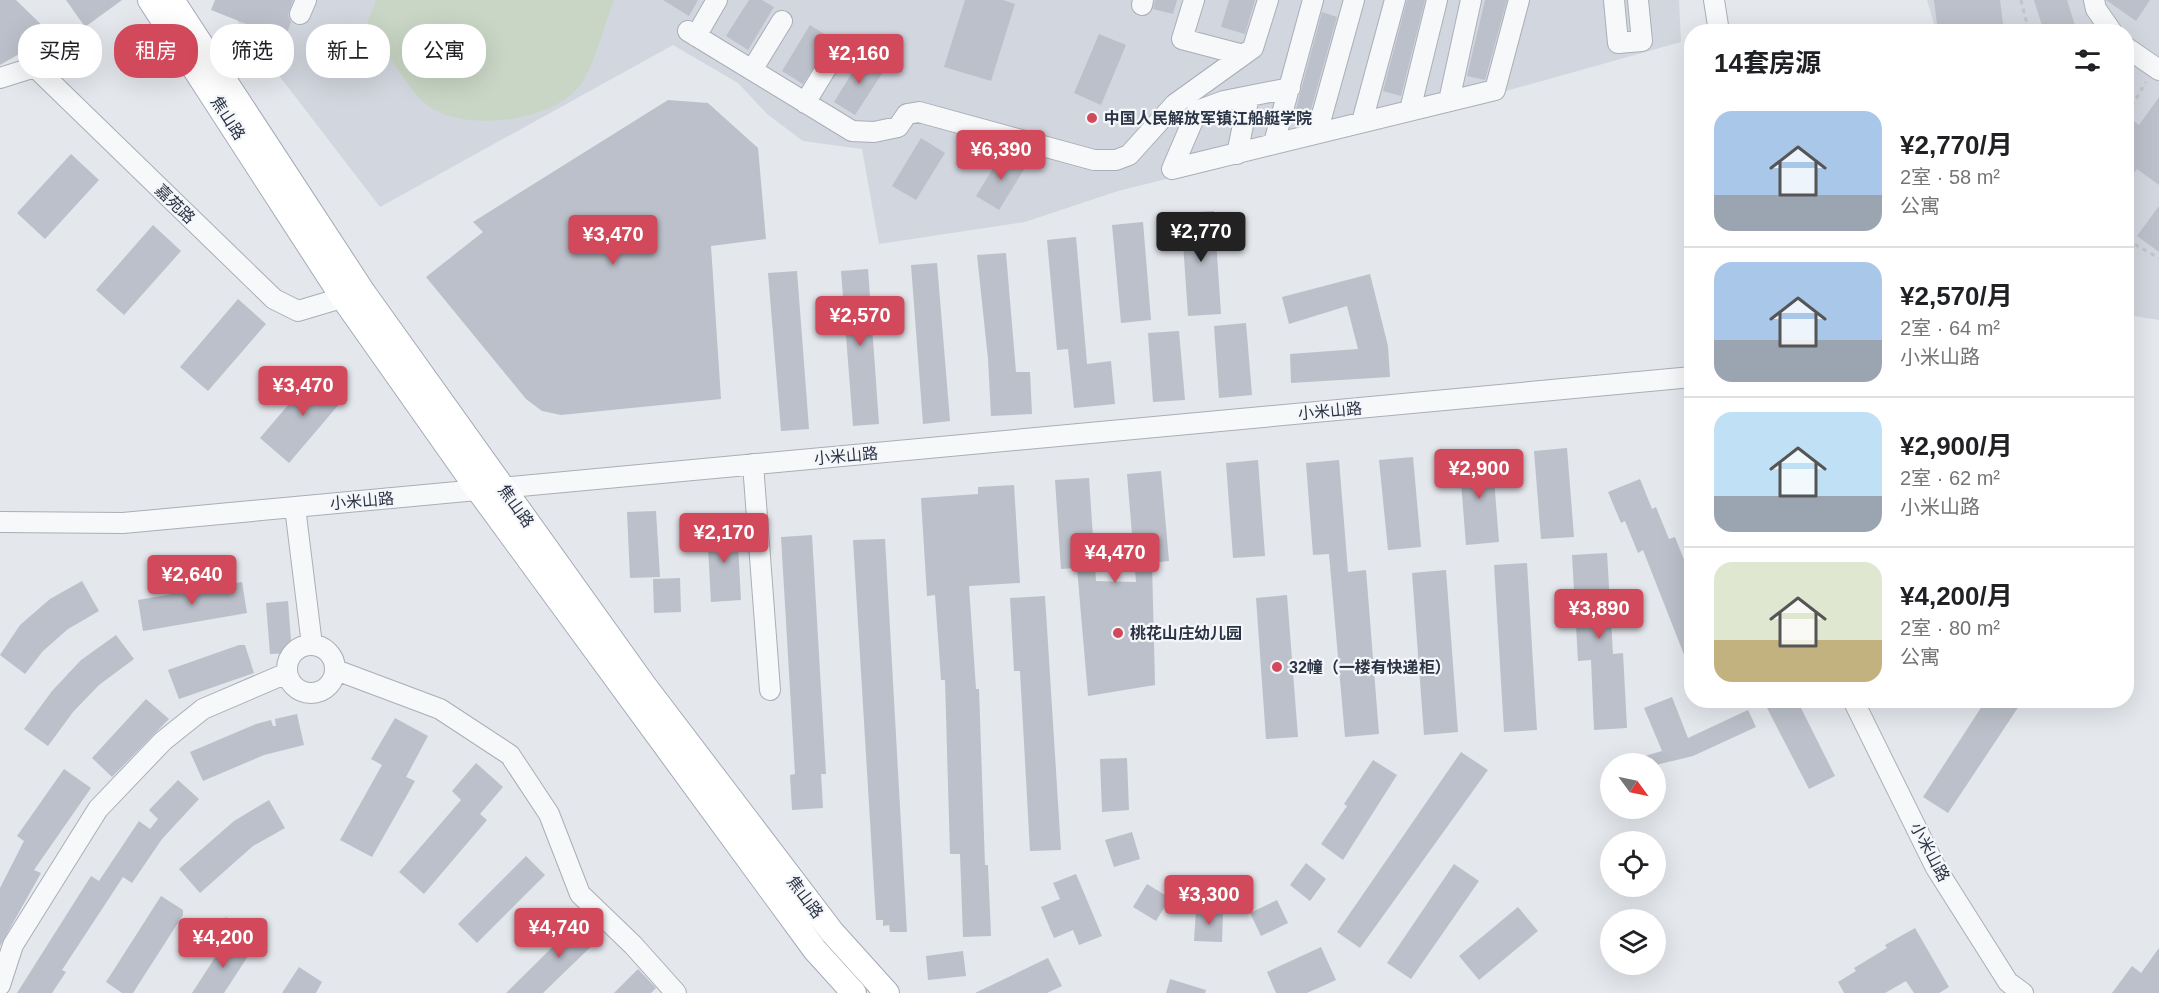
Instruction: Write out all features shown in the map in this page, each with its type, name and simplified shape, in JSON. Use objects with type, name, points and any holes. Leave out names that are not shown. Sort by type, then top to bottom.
[{"type":"main road","name":"焦山路","points":[[150,0],[352,295],[479,490],[815,950],[854,993]]},
{"type":"main road","name":"焦山路","points":[[172,0],[352,295],[503,488],[644,685],[832,932],[887,993]]},
{"type":"street","points":[[717,0],[692,34],[852,131],[874,132],[898,128],[907,114],[919,112],[1094,160],[1116,160],[1129,155],[1175,104],[1253,48],[1268,0]]},
{"type":"street","points":[[1194,0],[1182,39],[1243,56]]},
{"type":"street","points":[[1274,143],[1313,0]]},
{"type":"street","points":[[1317,133],[1354,0]]},
{"type":"street","points":[[1362,122],[1395,0]]},
{"type":"street","points":[[1410,110],[1437,0]]},
{"type":"street","points":[[1449,101],[1471,0]]},
{"type":"street","points":[[1290,88],[1224,101],[1197,111],[1173,169],[1495,90],[1519,0]]},
{"type":"street","points":[[1714,0],[1718,24]]},
{"type":"street","points":[[2094,0],[2096,9],[2106,24]]},
{"type":"street","points":[[1639,5],[1642,41],[1618,44],[1615,6],[1639,5]]},
{"type":"street","points":[[752,70],[782,21]]},
{"type":"street","points":[[805,103],[836,52]]},
{"type":"street","points":[[2134,53],[2157,69]]},
{"type":"street","name":"嘉苑路","points":[[0,78],[35,67],[274,299],[298,311],[352,295]]},
{"type":"street","points":[[1237,154],[1249,96]]},
{"type":"street","name":"小米山路","points":[[0,522],[123,523],[1684,378]]},
{"type":"street","points":[[753,464],[770,690]]},
{"type":"street","points":[[295,507],[312,645]]},
{"type":"street","points":[[312,645],[326,650],[332,656],[336,670],[330,685],[316,693],[301,692],[290,681],[287,673],[288,664],[296,650],[312,645]]},
{"type":"street","points":[[336,670],[441,709],[510,755],[549,814],[580,894],[633,945],[676,993]]},
{"type":"street","points":[[0,985],[14,945],[98,809],[163,741],[203,709],[287,673]]},
{"type":"street","name":"小米山路","points":[[1857,708],[1936,868],[2007,982],[2023,993]]},
{"type":"path","points":[[2021,0],[2027,24]]},
{"type":"path","points":[[2134,104],[2157,69]]},
{"type":"path","points":[[2134,244],[2159,258]]},
{"type":"shaded area","name":"中国人民解放军镇江船艇学院","points":[[221,0],[1679,0],[1681,42],[1395,122],[1118,191],[1025,222],[879,244],[862,149],[803,141],[767,114],[738,83],[673,45],[380,207],[281,78],[294,78],[294,24],[239,24]]},
{"type":"shaded area","points":[[1927,0],[2159,0],[2159,320],[2134,316],[2134,24],[1934,24]]},
{"type":"green space","points":[[376,0],[614,0],[587,73],[571,95],[535,113],[492,121],[471,120],[435,110],[420,99],[403,78],[486,78],[486,24],[402,24],[402,76],[390,58],[390,24],[367,24]]},
{"type":"building","points":[[0,0],[16,0],[41,24],[18,24],[18,55],[0,65]]},
{"type":"building","points":[[66,0],[122,0],[89,24],[83,24]]},
{"type":"building","points":[[215,0],[293,0],[288,15],[290,24],[247,24],[211,10]]},
{"type":"building","points":[[663,0],[698,0],[689,16]]},
{"type":"building","points":[[749,0],[762,0],[774,7],[748,50],[726,36]]},
{"type":"building","points":[[965,0],[1003,0],[1015,4],[991,81],[944,67]]},
{"type":"building","points":[[1155,0],[1177,0],[1173,14],[1153,9]]},
{"type":"building","points":[[1229,0],[1255,0],[1245,34],[1221,27]]},
{"type":"building","points":[[1407,0],[1425,0],[1401,96],[1383,91]]},
{"type":"building","points":[[1485,0],[1507,0],[1485,80],[1467,76]]},
{"type":"building","points":[[1934,0],[2000,0],[2003,24],[1937,24]]},
{"type":"building","points":[[2034,0],[2067,0],[2074,24],[2042,24]]},
{"type":"building","points":[[2106,0],[2150,0],[2136,21]]},
{"type":"building","points":[[1322,12],[1337,17],[1310,113],[1296,109]]},
{"type":"building","points":[[810,25],[832,39],[803,84],[782,71]]},
{"type":"building","points":[[1099,34],[1126,45],[1101,105],[1074,93]]},
{"type":"building","points":[[863,55],[885,69],[855,115],[834,102]]},
{"type":"building","points":[[2159,97],[2159,185],[2137,169],[2134,173],[2134,121],[2139,125]]},
{"type":"building","points":[[668,100],[708,103],[758,148],[766,239],[711,246],[721,399],[561,415],[542,411],[526,399],[426,277],[483,232],[473,222]]},
{"type":"building","points":[[921,138],[945,153],[916,200],[892,186]]},
{"type":"building","points":[[1003,152],[1026,166],[999,210],[976,196]]},
{"type":"building","points":[[71,154],[99,180],[45,239],[17,213]]},
{"type":"building","points":[[2159,206],[2159,252],[2137,236]]},
{"type":"building","points":[[1214,211],[1221,314],[1188,316],[1181,213]]},
{"type":"building","points":[[1143,222],[1151,320],[1121,323],[1112,225]]},
{"type":"building","points":[[153,225],[181,251],[124,315],[96,290]]},
{"type":"building","points":[[1076,237],[1087,364],[1111,361],[1115,404],[1074,408],[1068,349],[1057,350],[1047,240]]},
{"type":"building","points":[[1006,253],[1016,372],[1030,372],[1032,414],[991,416],[988,359],[977,255]]},
{"type":"building","points":[[937,263],[950,421],[923,424],[911,265]]},
{"type":"building","points":[[868,269],[879,424],[853,426],[841,271]]},
{"type":"building","points":[[797,271],[809,429],[781,431],[768,273]]},
{"type":"building","points":[[1370,274],[1388,346],[1390,377],[1291,383],[1290,354],[1358,349],[1347,306],[1289,324],[1282,297]]},
{"type":"building","points":[[238,299],[266,324],[208,391],[180,367]]},
{"type":"building","points":[[1246,323],[1252,395],[1219,398],[1214,326]]},
{"type":"building","points":[[1179,331],[1185,400],[1153,402],[1148,333]]},
{"type":"building","points":[[317,371],[346,396],[289,463],[260,438]]},
{"type":"building","points":[[1567,448],[1574,537],[1541,539],[1534,451]]},
{"type":"building","points":[[1492,454],[1499,542],[1466,545],[1459,457]]},
{"type":"building","points":[[1413,457],[1421,547],[1388,550],[1379,460]]},
{"type":"building","points":[[1258,460],[1265,556],[1233,558],[1226,463]]},
{"type":"building","points":[[1339,460],[1348,572],[1366,570],[1379,734],[1345,737],[1329,554],[1313,555],[1306,463]]},
{"type":"building","points":[[1161,471],[1169,561],[1152,563],[1155,685],[1088,696],[1077,568],[1061,569],[1055,480],[1089,478],[1096,581],[1136,582],[1127,474]]},
{"type":"building","points":[[1640,479],[1652,509],[1656,507],[1669,539],[1675,537],[1684,560],[1684,655],[1643,550],[1638,553],[1625,521],[1621,523],[1608,492]]},
{"type":"building","points":[[1014,485],[1020,583],[969,586],[976,689],[979,689],[985,865],[988,865],[991,936],[963,937],[960,854],[950,854],[945,680],[941,680],[935,595],[927,596],[921,498],[978,494],[978,487]]},
{"type":"building","points":[[656,511],[660,577],[630,578],[627,512]]},
{"type":"building","points":[[737,527],[741,600],[711,602],[707,529]]},
{"type":"building","points":[[812,535],[826,774],[821,774],[823,808],[792,810],[790,775],[795,774],[781,537]]},
{"type":"building","points":[[885,539],[907,932],[890,932],[889,925],[883,926],[883,920],[876,920],[853,540]]},
{"type":"building","points":[[1607,553],[1613,654],[1623,653],[1627,728],[1594,730],[1591,660],[1578,661],[1572,555]]},
{"type":"building","points":[[1527,563],[1537,730],[1504,732],[1494,565]]},
{"type":"building","points":[[1446,570],[1458,732],[1424,735],[1412,573]]},
{"type":"building","points":[[680,578],[681,612],[654,613],[653,579]]},
{"type":"building","points":[[82,581],[99,611],[68,629],[43,651],[25,674],[0,655],[20,625],[50,599]]},
{"type":"building","points":[[242,582],[247,613],[143,631],[138,600]]},
{"type":"building","name":"32幢（一楼有快递柜）","points":[[1287,595],[1298,737],[1266,739],[1256,598]]},
{"type":"building","points":[[1045,596],[1061,850],[1030,851],[1020,671],[1014,671],[1010,598]]},
{"type":"building","points":[[288,601],[292,653],[270,654],[266,603]]},
{"type":"building","points":[[116,635],[134,659],[99,685],[73,712],[48,746],[24,729],[52,691],[81,660]]},
{"type":"building","points":[[239,645],[245,645],[254,673],[179,699],[168,670]]},
{"type":"building","points":[[1672,697],[1688,738],[1748,710],[1756,727],[1693,756],[1666,763],[1666,753],[1655,753],[1662,751],[1644,708]]},
{"type":"building","points":[[146,699],[169,719],[112,777],[92,758]]},
{"type":"building","points":[[1767,708],[1801,708],[1835,776],[1809,789]]},
{"type":"building","points":[[1981,708],[2018,708],[1948,813],[1923,797]]},
{"type":"building","points":[[297,714],[304,745],[264,755],[203,781],[190,752],[256,724],[271,720],[273,726],[276,726],[275,719]]},
{"type":"building","points":[[395,718],[428,736],[406,777],[415,781],[372,857],[340,840],[382,765],[371,759]]},
{"type":"building","points":[[1461,752],[1488,770],[1360,948],[1337,932]]},
{"type":"building","points":[[1127,758],[1129,810],[1102,812],[1100,759]]},
{"type":"building","points":[[1373,760],[1397,775],[1343,860],[1321,844],[1347,806],[1344,804]]},
{"type":"building","points":[[476,763],[503,787],[480,814],[487,820],[424,894],[399,872],[461,800],[452,791]]},
{"type":"building","points":[[64,769],[91,788],[34,870],[41,873],[0,946],[0,888],[24,841],[17,836]]},
{"type":"building","points":[[178,780],[199,799],[162,839],[132,883],[123,877],[62,970],[66,972],[52,993],[17,993],[91,876],[99,881],[139,821],[150,829],[158,819],[149,810]]},
{"type":"building","points":[[269,800],[285,828],[253,846],[200,893],[179,869],[234,821]]},
{"type":"building","points":[[1132,832],[1140,859],[1114,867],[1105,840]]},
{"type":"building","points":[[526,856],[545,875],[477,943],[458,924]]},
{"type":"building","points":[[1306,863],[1326,879],[1310,901],[1290,885]]},
{"type":"building","points":[[1454,864],[1479,881],[1411,979],[1387,963]]},
{"type":"building","points":[[1076,874],[1102,936],[1079,945],[1073,930],[1054,938],[1041,907],[1060,899],[1053,883]]},
{"type":"building","points":[[1147,884],[1170,898],[1156,921],[1133,907]]},
{"type":"building","points":[[161,896],[183,910],[183,915],[133,993],[122,993],[106,982]]},
{"type":"building","points":[[1277,900],[1288,923],[1261,936],[1250,913]]},
{"type":"building","points":[[1518,907],[1538,931],[1479,980],[1459,956]]},
{"type":"building","points":[[1196,910],[1223,911],[1222,942],[1194,941]]},
{"type":"building","points":[[584,916],[603,935],[543,993],[506,993]]},
{"type":"building","points":[[226,917],[259,939],[251,952],[223,920]]},
{"type":"building","points":[[1915,928],[1949,987],[1939,993],[1914,993],[1906,981],[1885,993],[1844,993],[1838,982],[1856,971],[1854,968],[1887,948],[1885,945]]},
{"type":"building","points":[[227,939],[250,953],[224,993],[192,993]]},
{"type":"building","points":[[1321,947],[1336,980],[1307,993],[1276,993],[1267,972]]},
{"type":"building","points":[[2159,948],[2159,993],[2112,993],[2132,966],[2141,973]]},
{"type":"building","points":[[963,951],[966,976],[928,980],[926,956]]},
{"type":"building","points":[[1048,958],[1062,986],[1047,993],[975,993]]},
{"type":"building","points":[[299,967],[322,982],[316,993],[282,993]]},
{"type":"building","points":[[638,969],[656,988],[651,993],[614,993]]},
{"type":"building","points":[[1170,979],[1206,990],[1205,993],[1166,993]]},
{"type":"place","name":"中国人民解放军镇江船艇学院","points":[[1092,118]]},
{"type":"place","name":"桃花山庄幼儿园","points":[[1118,633]]},
{"type":"place","name":"32幢（一楼有快递柜）","points":[[1277,667]]}]
